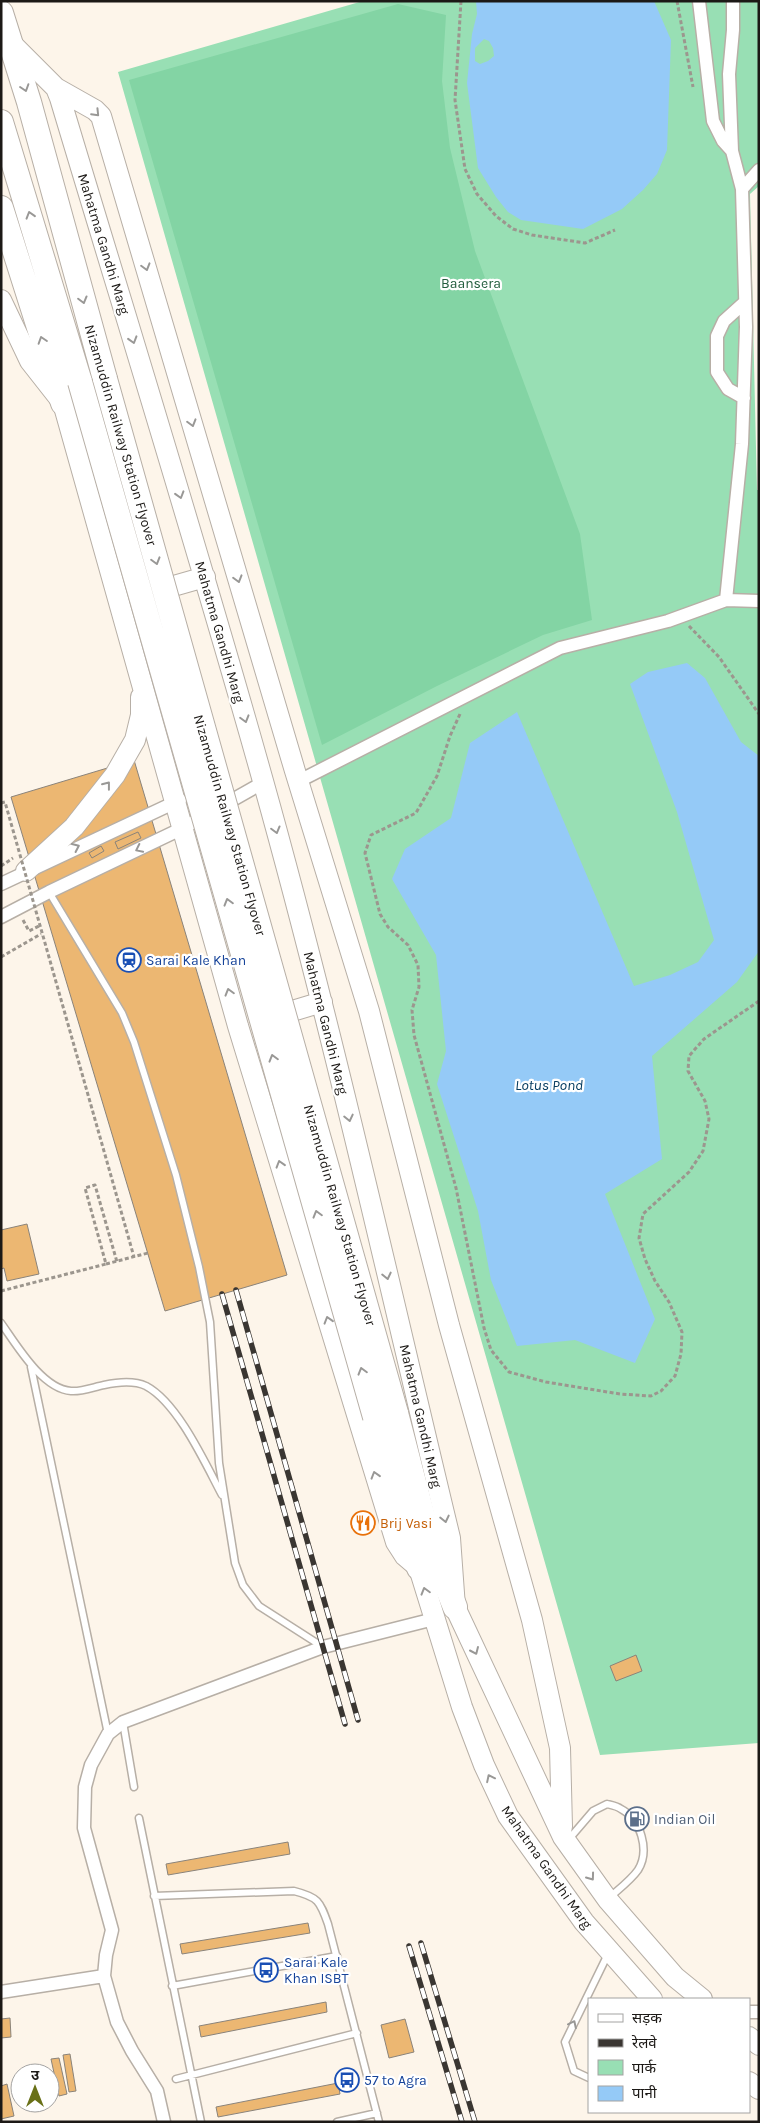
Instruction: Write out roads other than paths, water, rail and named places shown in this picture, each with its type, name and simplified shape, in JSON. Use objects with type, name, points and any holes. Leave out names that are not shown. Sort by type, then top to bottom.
[{"type":"highway","name":"Mahatma Gandhi Marg","points":[[1,13],[10,42]]},
{"type":"highway","name":"Nizamuddin Railway Station Flyover","points":[[10,42],[29,102],[258,928],[386,1415],[419,1568]]},
{"type":"highway","name":"Nizamuddin Railway Station Flyover","points":[[1,122],[45,262],[386,1415],[430,1544],[455,1607]]},
{"type":"highway","points":[[1,208],[63,403]]},
{"type":"main road","name":"Mahatma Gandhi Marg","points":[[10,42],[56,88],[205,577],[264,782],[322,1002],[450,1538],[455,1607],[564,1840],[608,1900],[675,1977],[701,1998]]},
{"type":"main road","points":[[56,88],[96,110],[101,116],[298,781],[370,1012],[449,1324],[532,1620],[560,1748],[564,1840]]},
{"type":"main road","name":"Mahatma Gandhi Marg","points":[[1,300],[30,361],[63,403],[238,1026],[389,1522],[401,1550],[419,1568],[462,1706],[484,1765],[508,1816],[584,1922],[651,1998]]},
{"type":"main road","points":[[119,601],[205,577]]},
{"type":"main road","points":[[22,863],[74,827],[115,775],[135,740],[141,716],[142,681]]},
{"type":"main road","points":[[238,1026],[322,1002]]},
{"type":"street","points":[[699,1],[713,121],[722,142],[732,151]]},
{"type":"street","points":[[726,600],[742,444],[744,398],[745,302],[742,188],[732,151],[729,74],[734,1]]},
{"type":"street","points":[[742,188],[759,170]]},
{"type":"street","points":[[744,398],[728,388],[717,372],[717,336],[724,321],[745,302]]},
{"type":"street","points":[[298,781],[560,648],[680,616],[726,600],[759,601]]},
{"type":"street","points":[[1,884],[22,863],[175,801],[264,782]]},
{"type":"street","points":[[1,917],[183,828],[264,782]]},
{"type":"street","points":[[164,2122],[158,2091],[132,2052],[117,2022],[104,1976],[106,1955],[112,1930],[84,1828],[83,1802],[91,1765],[108,1734],[123,1722],[323,1647],[434,1619]]},
{"type":"street","points":[[1,1992],[104,1976]]},
{"type":"lane","points":[[49,892],[122,1013],[134,1042],[176,1175],[199,1267],[210,1322],[219,1463],[235,1563],[243,1586],[259,1606],[323,1647]]},
{"type":"lane","points":[[1,1323],[31,1367],[58,1387],[71,1391],[131,1382],[146,1386],[164,1401],[179,1419],[225,1500]]},
{"type":"lane","points":[[31,1367],[108,1734]]},
{"type":"lane","points":[[123,1722],[134,1787]]},
{"type":"lane","points":[[564,1840],[593,1810],[607,1804],[622,1809],[640,1829],[644,1844],[643,1857],[638,1870],[608,1900]]},
{"type":"lane","points":[[139,1818],[190,2076],[201,2122]]},
{"type":"lane","points":[[154,1896],[294,1891],[312,1896],[322,1908],[337,1956],[379,2122]]},
{"type":"lane","points":[[588,2078],[574,2071],[565,2042],[609,1951]]},
{"type":"lane","points":[[172,1986],[337,1956]]},
{"type":"lane","points":[[176,2079],[356,2033]]},
{"type":"lane","points":[[337,2122],[377,2114]]},
{"type":"water","points":[[476,1],[654,1],[671,40],[667,150],[657,174],[622,209],[583,229],[521,220],[508,212],[496,197],[478,168],[467,83],[472,34],[477,14]],"holes":[[[484,39],[489,41],[493,48],[494,56],[480,64],[475,61],[475,48]]]},
{"type":"water","name":"Lotus Pond","points":[[687,663],[705,678],[741,742],[759,756],[759,951],[737,982],[652,1056],[662,1159],[605,1194],[655,1319],[635,1363],[575,1340],[517,1346],[491,1280],[478,1211],[437,1084],[446,1051],[436,955],[392,879],[405,849],[451,818],[470,743],[517,712],[634,986],[670,975],[698,962],[714,940],[677,812],[630,684],[648,672]]},
{"type":"railway","points":[[236,1290],[358,1720]]},
{"type":"railway","points":[[222,1294],[345,1724]]},
{"type":"railway","points":[[421,1943],[475,2122]]},
{"type":"railway","points":[[409,1946],[462,2122]]},
{"type":"place","name":"Sarai Kale Khan","points":[[129,960]]},
{"type":"place","name":"Brij Vasi","points":[[363,1523]]},
{"type":"place","name":"Indian Oil","points":[[637,1819]]},
{"type":"place","name":"Sarai Kale Khan ISBT","points":[[266,1970]]},
{"type":"place","name":"57 to Agra","points":[[347,2080]]},
{"type":"park label","name":"Baansera","points":[[471,283]]}]
